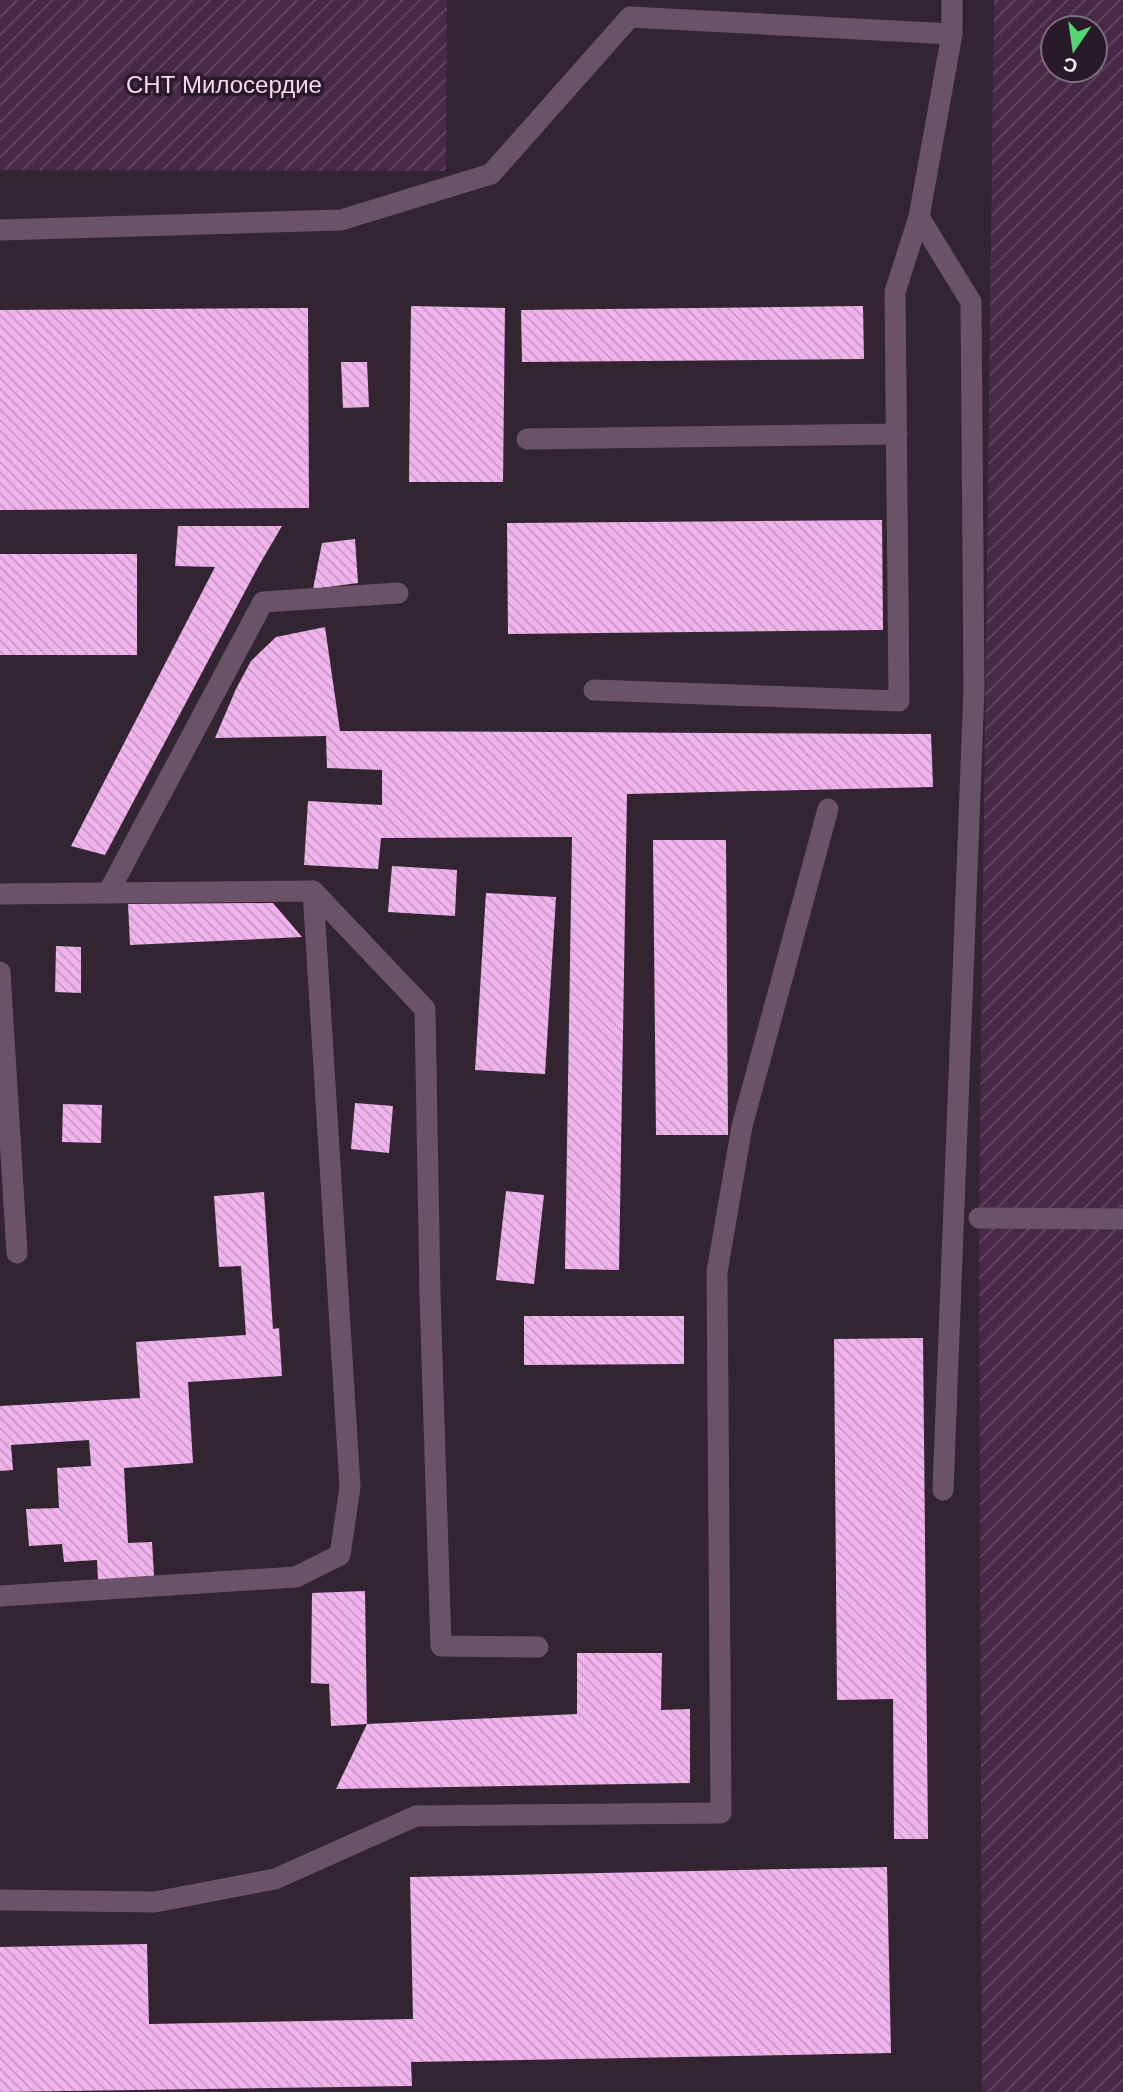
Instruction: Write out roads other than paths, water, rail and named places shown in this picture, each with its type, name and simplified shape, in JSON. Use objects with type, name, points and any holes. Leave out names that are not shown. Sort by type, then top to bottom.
[{"type":"lane","points":[[594,690],[899,701],[895,292],[919,218],[952,34],[952,0]]},
{"type":"lane","points":[[0,230],[341,220],[491,174],[630,17],[952,34]]},
{"type":"lane","points":[[919,218],[971,302],[974,689],[943,1490]]},
{"type":"lane","points":[[527,439],[897,433]]},
{"type":"lane","points":[[108,893],[263,602],[398,593]]},
{"type":"lane","points":[[0,1900],[155,1902],[275,1880],[416,1816],[721,1813],[717,1272],[742,1126],[828,808]]},
{"type":"lane","points":[[0,1596],[296,1577],[341,1555],[350,1487],[313,891]]},
{"type":"lane","points":[[0,894],[313,891],[425,1009],[430,1294],[441,1646],[538,1647]]},
{"type":"lane","points":[[0,972],[17,1253]]},
{"type":"lane","points":[[979,1218],[1123,1219]]},
{"type":"park label","name":"СНТ Милосердие","points":[[224,85]]}]
